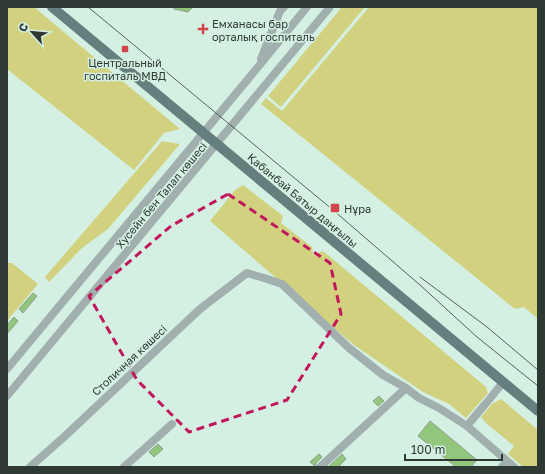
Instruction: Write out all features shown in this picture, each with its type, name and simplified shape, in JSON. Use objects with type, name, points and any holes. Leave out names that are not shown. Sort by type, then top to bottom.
[{"type":"main road","name":"Қабанбай Батыр даңғылы","points":[[52,7],[538,411]]},
{"type":"street","points":[[258,67],[280,11],[284,7]]},
{"type":"street","name":"Хусейн бен Талал көшесі","points":[[7,369],[307,7]]},
{"type":"street","name":"Хусейн бен Талал көшесі","points":[[7,396],[330,7]]},
{"type":"street","name":"Столичная көшесі","points":[[30,467],[200,309],[247,273],[282,284],[349,348],[383,375],[406,388]]},
{"type":"street","points":[[467,426],[489,402],[503,382]]},
{"type":"street","points":[[320,467],[406,388],[419,398],[440,408],[467,426],[504,464],[514,467]]},
{"type":"street","points":[[124,467],[172,424]]},
{"type":"highlighted area","points":[[228,194],[330,263],[341,314],[287,400],[189,432],[137,380],[89,296],[171,226]]},
{"type":"shaded area","points":[[7,7],[34,7],[180,129],[164,133],[134,170],[7,69]]},
{"type":"shaded area","points":[[342,7],[365,7],[281,107],[268,96]]},
{"type":"shaded area","points":[[369,7],[538,7],[538,319],[524,307],[515,309],[261,104],[266,98],[282,111]]},
{"type":"shaded area","points":[[162,141],[180,144],[108,229],[82,248],[49,282],[45,277]]},
{"type":"shaded area","points":[[243,185],[283,216],[281,223],[312,247],[313,255],[323,251],[486,387],[488,393],[466,418],[449,404],[423,392],[354,345],[210,221],[235,190]]},
{"type":"shaded area","points":[[7,263],[12,263],[38,284],[7,321]]},
{"type":"shaded area","points":[[501,399],[538,430],[538,467],[523,467],[508,454],[514,446],[486,423],[481,417],[492,404]]},
{"type":"building","points":[[174,7],[193,7],[188,12],[174,9]]},
{"type":"building","points":[[33,293],[37,296],[23,313],[19,309]]},
{"type":"building","points":[[14,317],[18,321],[7,334],[7,325]]},
{"type":"building","points":[[379,396],[384,401],[378,406],[373,401]]},
{"type":"building","points":[[430,421],[477,460],[471,467],[456,467],[418,436]]},
{"type":"building","points":[[158,444],[163,449],[154,457],[149,452]]},
{"type":"building","points":[[319,454],[322,457],[315,466],[310,462]]},
{"type":"building","points":[[342,454],[346,459],[338,467],[328,467]]},
{"type":"tram line","points":[[88,7],[333,210],[420,285],[477,337],[538,386]]},
{"type":"tram line","points":[[420,277],[487,327],[538,370]]},
{"type":"place","name":"Емханасы бар орталық госпиталь","points":[[203,29]]},
{"type":"place","name":"Центральный госпиталь МВД","points":[[125,49]]},
{"type":"place","name":"Нұра","points":[[335,208]]}]
